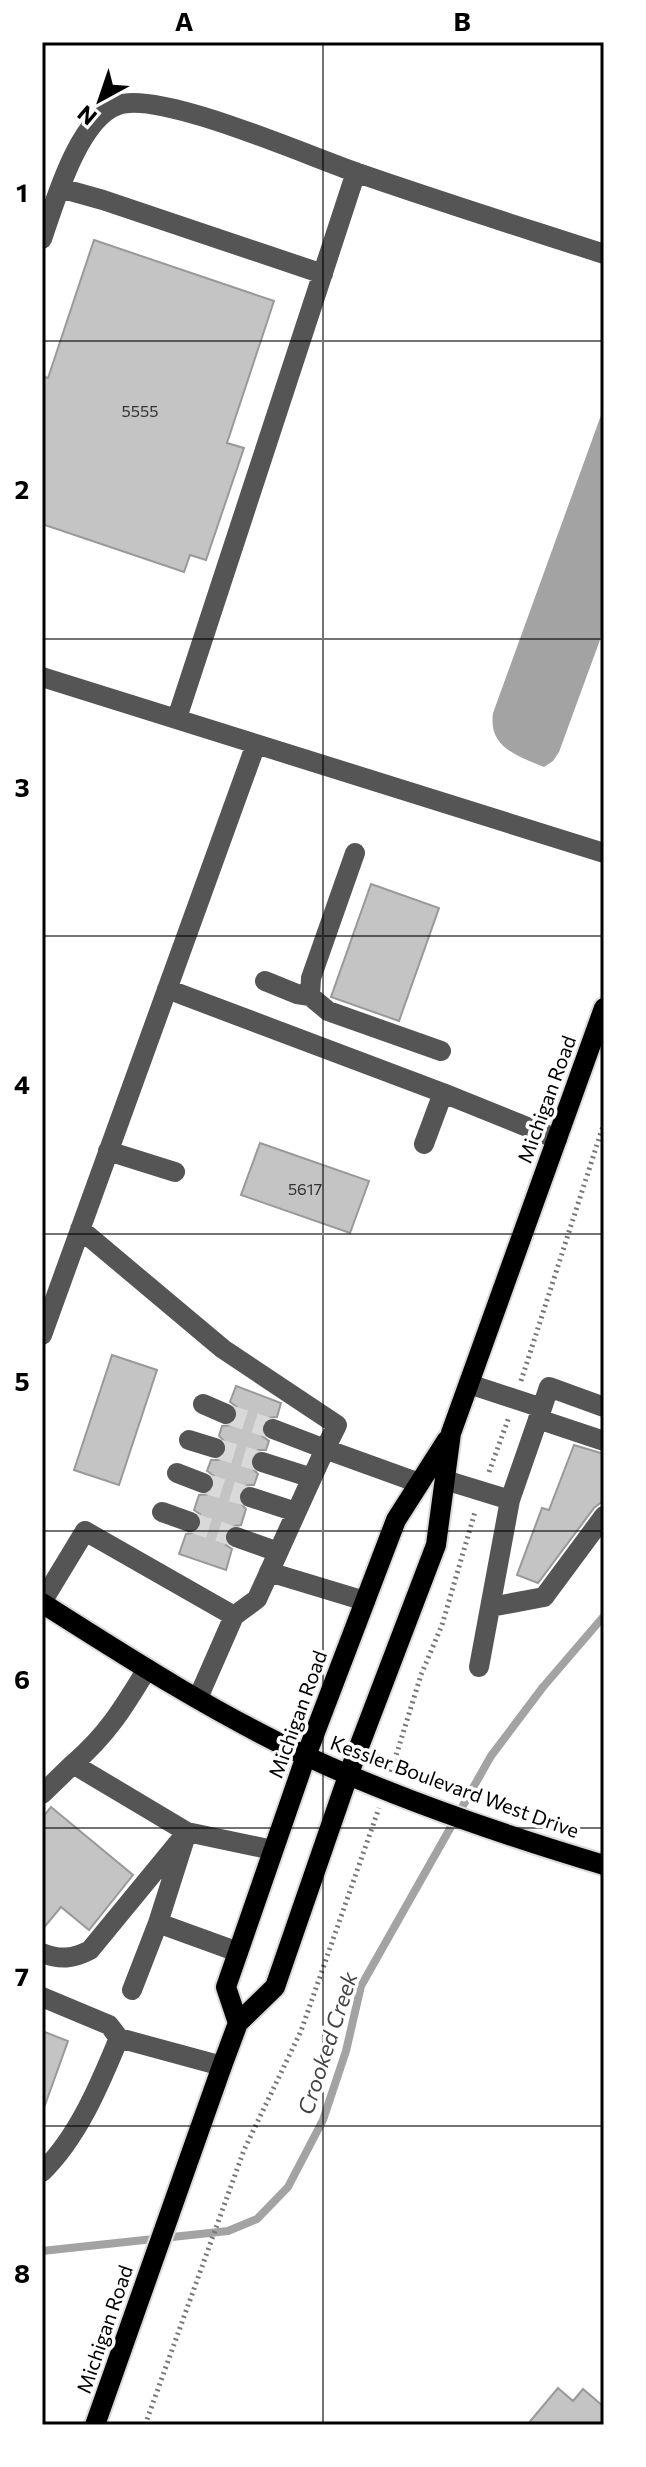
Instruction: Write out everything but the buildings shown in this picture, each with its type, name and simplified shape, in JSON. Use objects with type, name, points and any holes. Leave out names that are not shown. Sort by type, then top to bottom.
[{"type":"main road","name":"Michigan Road","points":[[238,2023],[226,1987],[306,1756],[396,1520],[451,1433],[604,1008]]},
{"type":"main road","name":"Michigan Road","points":[[95,2425],[238,2023],[275,1987],[349,1773],[436,1545],[451,1433]]},
{"type":"main road","name":"Kessler Boulevard West Drive","points":[[42,1602],[147,1669],[306,1756],[512,1835],[604,1865]]},
{"type":"lane","points":[[42,239],[60,188],[87,131],[115,106],[134,101],[197,115],[356,172],[604,254]]},
{"type":"lane","points":[[177,718],[356,172]]},
{"type":"lane","points":[[60,188],[323,274]]},
{"type":"lane","points":[[42,677],[604,853]]},
{"type":"lane","points":[[42,1335],[256,744]]},
{"type":"lane","points":[[310,996],[311,978],[355,853]]},
{"type":"lane","points":[[265,981],[310,996],[328,1011],[441,1051]]},
{"type":"lane","points":[[167,989],[557,1139]]},
{"type":"lane","points":[[424,1144],[443,1093]]},
{"type":"lane","points":[[108,1151],[175,1172]]},
{"type":"lane","points":[[80,1229],[223,1349],[337,1425],[257,1599],[234,1616],[198,1698]]},
{"type":"lane","points":[[469,1384],[515,1399],[604,1441]]},
{"type":"lane","points":[[479,1667],[510,1500],[549,1387],[604,1407]]},
{"type":"lane","points":[[203,1404],[226,1414]]},
{"type":"lane","points":[[273,1429],[419,1483]]},
{"type":"lane","points":[[189,1440],[215,1448]]},
{"type":"lane","points":[[262,1462],[312,1478]]},
{"type":"lane","points":[[177,1473],[203,1483]]},
{"type":"lane","points":[[445,1480],[510,1500]]},
{"type":"lane","points":[[250,1497],[296,1512]]},
{"type":"lane","points":[[162,1512],[190,1522]]},
{"type":"lane","points":[[491,1607],[544,1597],[604,1516]]},
{"type":"lane","points":[[42,1602],[85,1531],[234,1616]]},
{"type":"lane","points":[[236,1537],[278,1552]]},
{"type":"lane","points":[[269,1572],[365,1601]]},
{"type":"lane","points":[[42,1794],[114,1725],[147,1669]]},
{"type":"lane","points":[[73,1764],[187,1832],[273,1850]]},
{"type":"lane","points":[[42,1953],[66,1959],[90,1950],[187,1832]]},
{"type":"lane","points":[[132,1990],[158,1923],[187,1832]]},
{"type":"lane","points":[[158,1923],[238,1952]]},
{"type":"lane","points":[[42,1997],[109,2025],[119,2038],[222,2066]]},
{"type":"lane","points":[[42,2172],[68,2140],[119,2038]]},
{"type":"path","points":[[145,2425],[234,2176],[301,2031],[395,1792],[421,1675],[442,1625],[467,1535],[515,1399],[604,1123]]},
{"type":"shaded area","points":[[604,407],[604,629],[559,752],[544,767],[506,749],[495,734],[493,713]]},
{"type":"waterway","name":"Crooked Creek","points":[[42,2251],[228,2231],[257,2219],[288,2187],[323,2120],[346,2051],[361,1986],[491,1756],[543,1687],[604,1616]]},
{"type":"tunnel","points":[[226,1414],[273,1429]]},
{"type":"tunnel","points":[[215,1448],[262,1462]]},
{"type":"tunnel","points":[[203,1483],[250,1497]]},
{"type":"tunnel","points":[[190,1522],[236,1537]]}]
